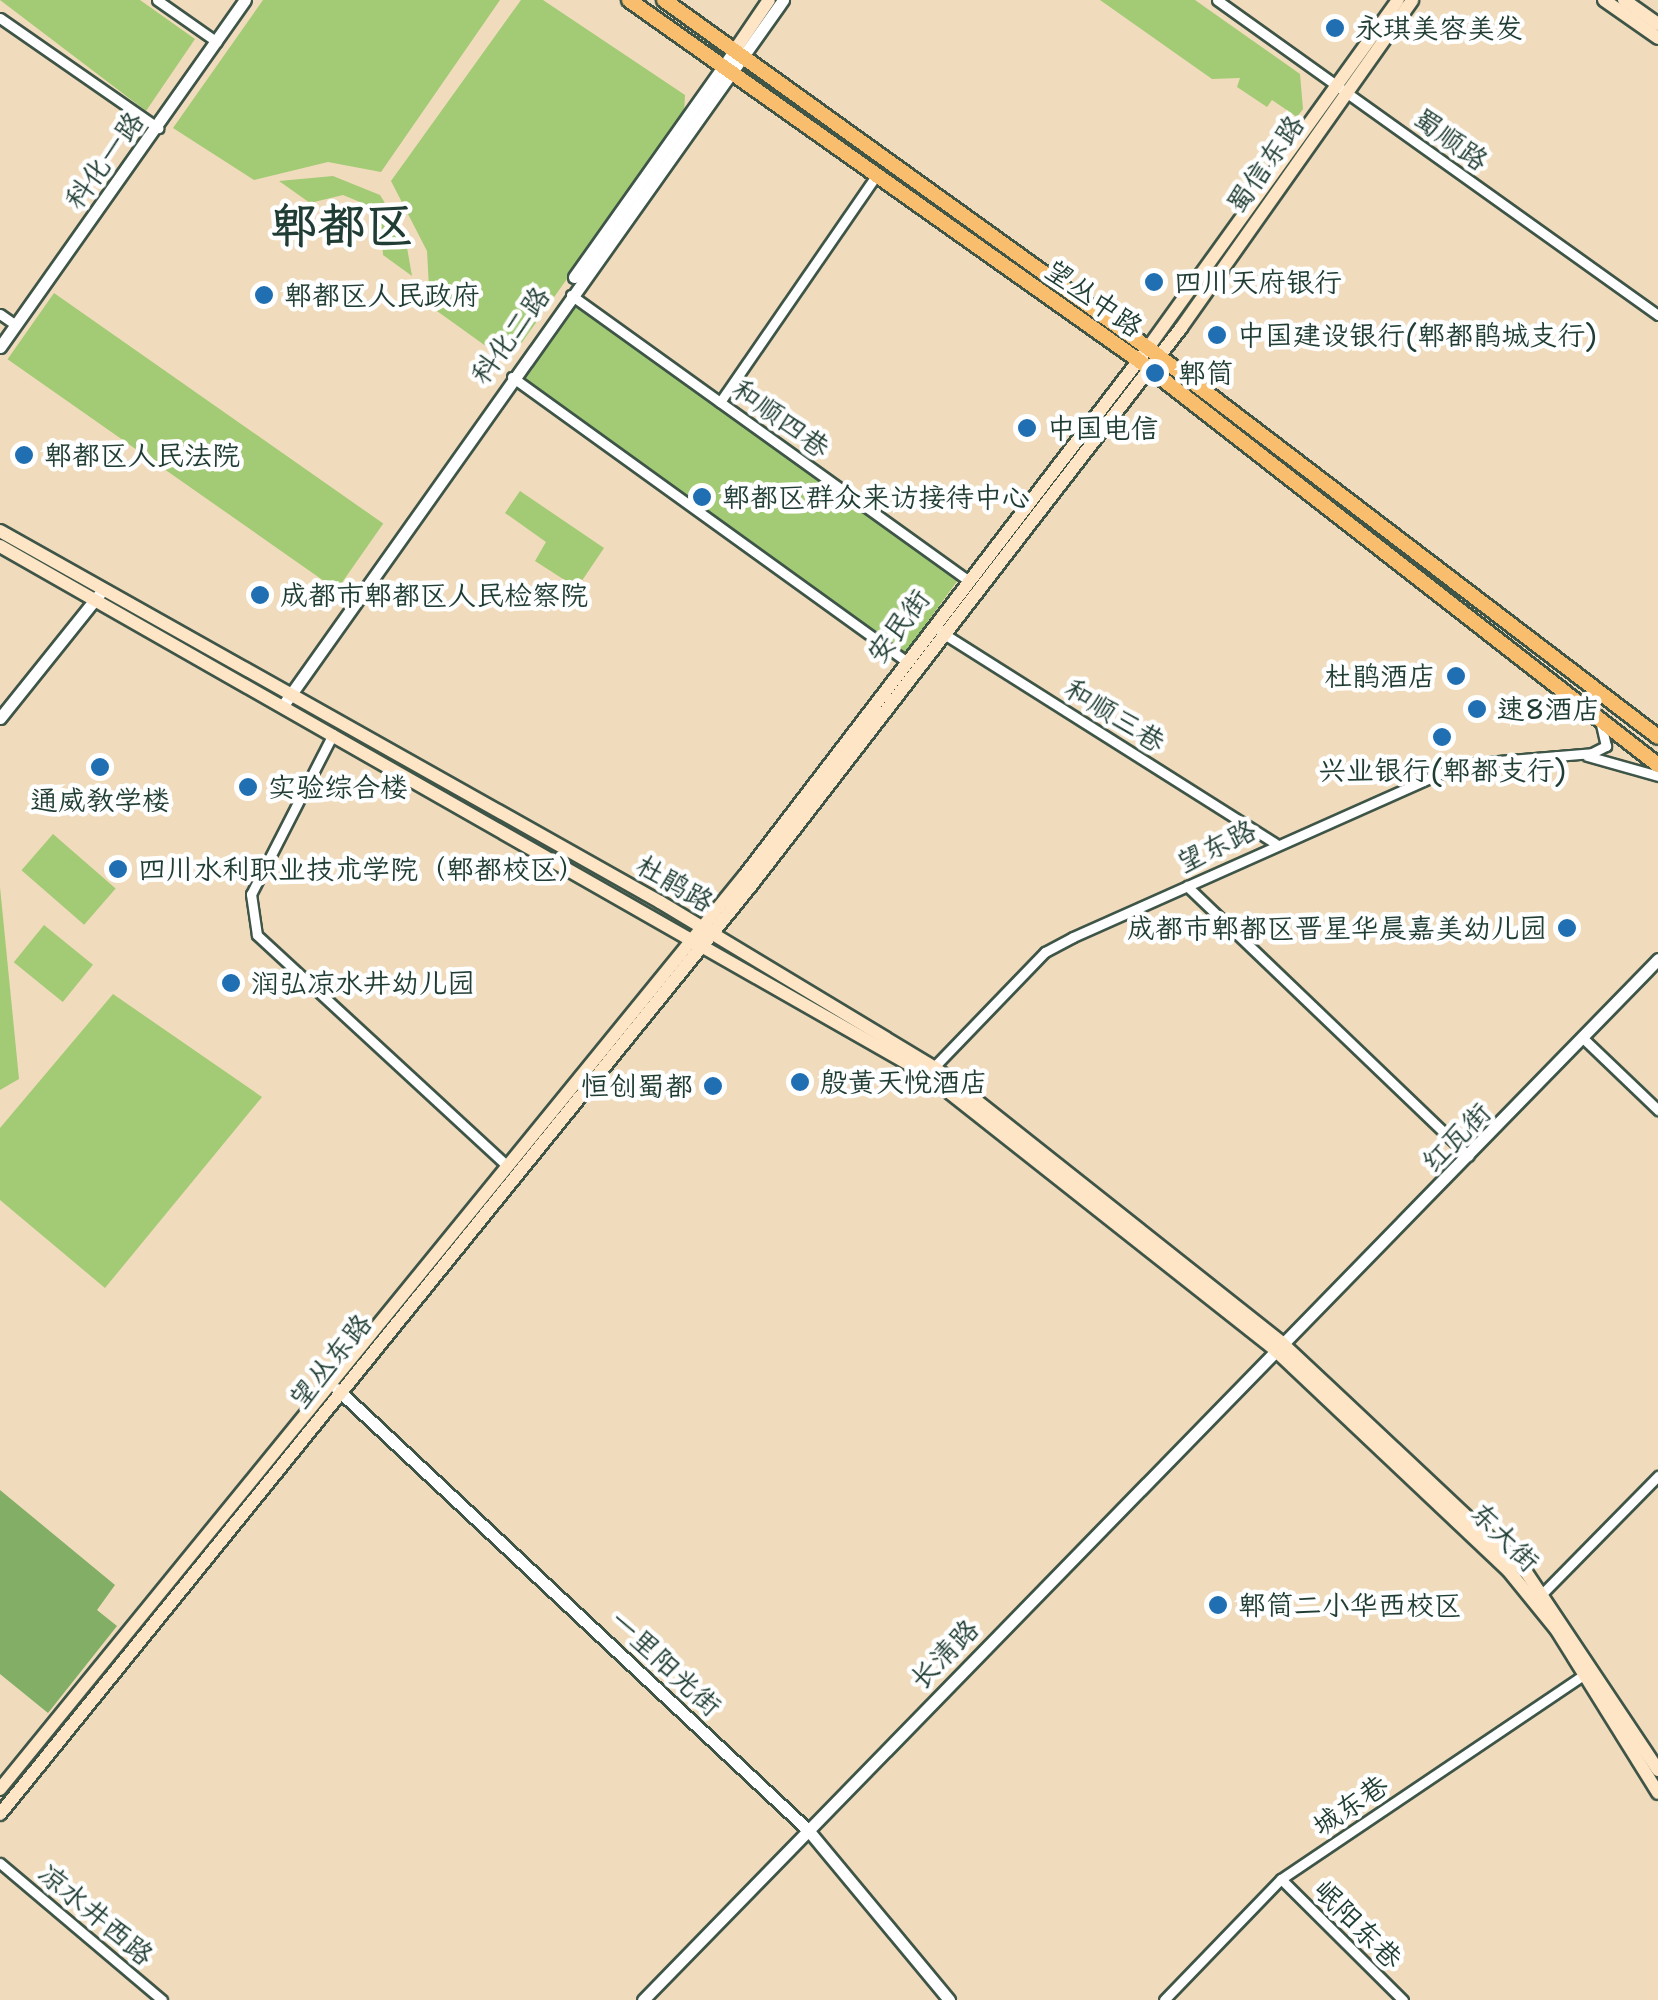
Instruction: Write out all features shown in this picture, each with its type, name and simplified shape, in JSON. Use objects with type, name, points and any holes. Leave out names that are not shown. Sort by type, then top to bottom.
[{"type":"main road","name":"望丛中路","points":[[629,0],[1149,358],[1658,765]]},
{"type":"main road","name":"望丛中路","points":[[664,0],[1658,737]]},
{"type":"main road","points":[[740,54],[769,0]]},
{"type":"main road","name":"蜀信东路","points":[[1342,88],[1398,0]]},
{"type":"main road","name":"蜀信东路","points":[[1149,358],[1342,88],[1412,0]]},
{"type":"main road","points":[[1604,0],[1658,38]]},
{"type":"main road","points":[[1624,0],[1658,24]]},
{"type":"main road","name":"安民街","points":[[704,936],[903,659],[1149,358]]},
{"type":"main road","name":"安民街","points":[[704,936],[944,635],[1149,358]]},
{"type":"main road","name":"杜鹃路","points":[[0,531],[98,596]]},
{"type":"main road","name":"杜鹃路","points":[[0,546],[286,696],[930,1070],[1278,1347]]},
{"type":"main road","name":"杜鹃路","points":[[286,696],[333,734],[704,936]]},
{"type":"main road","name":"望丛东路","points":[[0,1814],[507,1166],[704,936]]},
{"type":"main road","name":"望丛东路","points":[[0,1789],[704,936]]},
{"type":"main road","name":"东大街","points":[[1278,1347],[1539,1598],[1658,1770]]},
{"type":"main road","name":"东大街","points":[[1539,1598],[1658,1793]]},
{"type":"street","points":[[157,0],[217,42]]},
{"type":"street","name":"科化一路","points":[[0,347],[246,0]]},
{"type":"street","name":"科化二路","points":[[286,696],[729,68],[783,0]]},
{"type":"street","name":"蜀顺路","points":[[1217,0],[1658,314]]},
{"type":"street","points":[[0,18],[158,128]]},
{"type":"street","points":[[286,696],[729,68]]},
{"type":"street","points":[[720,402],[877,174]]},
{"type":"street","name":"和顺四巷","points":[[570,294],[966,578]]},
{"type":"street","points":[[0,314],[16,325]]},
{"type":"street","points":[[511,376],[903,659]]},
{"type":"street","points":[[0,718],[98,596]]},
{"type":"street","name":"和顺三巷","points":[[930,626],[1276,843]]},
{"type":"street","points":[[1574,752],[1606,746],[1598,720]]},
{"type":"street","points":[[333,734],[251,894],[257,935],[507,1166]]},
{"type":"street","name":"望东路","points":[[930,1070],[1045,952],[1276,843],[1462,764],[1574,752],[1658,776]]},
{"type":"street","points":[[1187,886],[1471,1158]]},
{"type":"street","name":"红瓦街","points":[[1278,1347],[1471,1158],[1658,959]]},
{"type":"street","points":[[1584,1040],[1658,1110]]},
{"type":"street","name":"长清路","points":[[643,2000],[1278,1347]]},
{"type":"street","name":"一里阳光街","points":[[334,1386],[808,1830],[949,2000]]},
{"type":"street","points":[[1539,1598],[1658,1476]]},
{"type":"street","name":"城东巷","points":[[1164,2000],[1280,1879],[1584,1675]]},
{"type":"street","name":"凉水井西路","points":[[0,1863],[162,2000]]},
{"type":"street","name":"岷阳东巷","points":[[1280,1879],[1403,2000]]},
{"type":"green space","points":[[0,0],[140,0],[195,39],[146,111]]},
{"type":"green space","points":[[263,0],[500,0],[381,172],[328,162],[254,180],[173,128]]},
{"type":"green space","points":[[521,0],[543,0],[685,95],[684,114],[508,362],[430,306],[427,251],[391,181]]},
{"type":"green space","points":[[1100,0],[1195,0],[1300,74],[1303,109],[1297,117],[1272,100],[1267,107],[1237,87],[1240,78],[1212,79]]},
{"type":"green space","points":[[333,176],[380,195],[405,236],[412,276],[383,255],[381,225],[367,205],[343,195],[310,203],[279,181]]},
{"type":"green space","points":[[54,293],[383,524],[337,590],[8,359]]},
{"type":"green space","points":[[572,298],[959,579],[903,656],[516,375]]},
{"type":"green space","points":[[520,491],[604,548],[577,588],[535,561],[546,542],[505,513]]},
{"type":"green space","points":[[53,834],[116,888],[84,925],[22,870]]},
{"type":"green space","points":[[0,887],[19,1079],[0,1090]]},
{"type":"green space","points":[[44,925],[93,965],[63,1002],[14,962]]},
{"type":"green space","points":[[113,994],[262,1097],[105,1288],[0,1200],[0,1128]]},
{"type":"green space","points":[[0,1490],[115,1585],[97,1610],[117,1626],[48,1713],[0,1674]]},
{"type":"place","name":"永琪美容美发","points":[[1335,28]]},
{"type":"place","name":"四川天府银行","points":[[1154,282]]},
{"type":"place","name":"郫都区人民政府","points":[[264,295]]},
{"type":"place","name":"中国建设银行(郫都鹃城支行)","points":[[1217,335]]},
{"type":"place","name":"郫筒","points":[[1155,373]]},
{"type":"place","name":"中国电信","points":[[1027,428]]},
{"type":"place","name":"郫都区人民法院","points":[[24,455]]},
{"type":"place","name":"郫都区群众来访接待中心","points":[[702,497]]},
{"type":"place","name":"成都市郫都区人民检察院","points":[[260,595]]},
{"type":"place","name":"杜鹃酒店","points":[[1456,676]]},
{"type":"place","name":"速8酒店","points":[[1477,709]]},
{"type":"place","name":"兴业银行(郫都支行)","points":[[1442,737]]},
{"type":"place","name":"通威教学楼","points":[[100,767]]},
{"type":"place","name":"实验综合楼","points":[[248,787]]},
{"type":"place","name":"四川水利职业技术学院（郫都校区）","points":[[118,869]]},
{"type":"place","name":"成都市郫都区晋星华晨嘉美幼儿园","points":[[1567,928]]},
{"type":"place","name":"润弘凉水井幼儿园","points":[[231,983]]},
{"type":"place","name":"殷黄天悦酒店","points":[[800,1082]]},
{"type":"place","name":"恒创蜀都","points":[[713,1086]]},
{"type":"place","name":"郫筒二小华西校区","points":[[1218,1605]]},
{"type":"district","name":"郫都区","points":[[342,226]]}]
